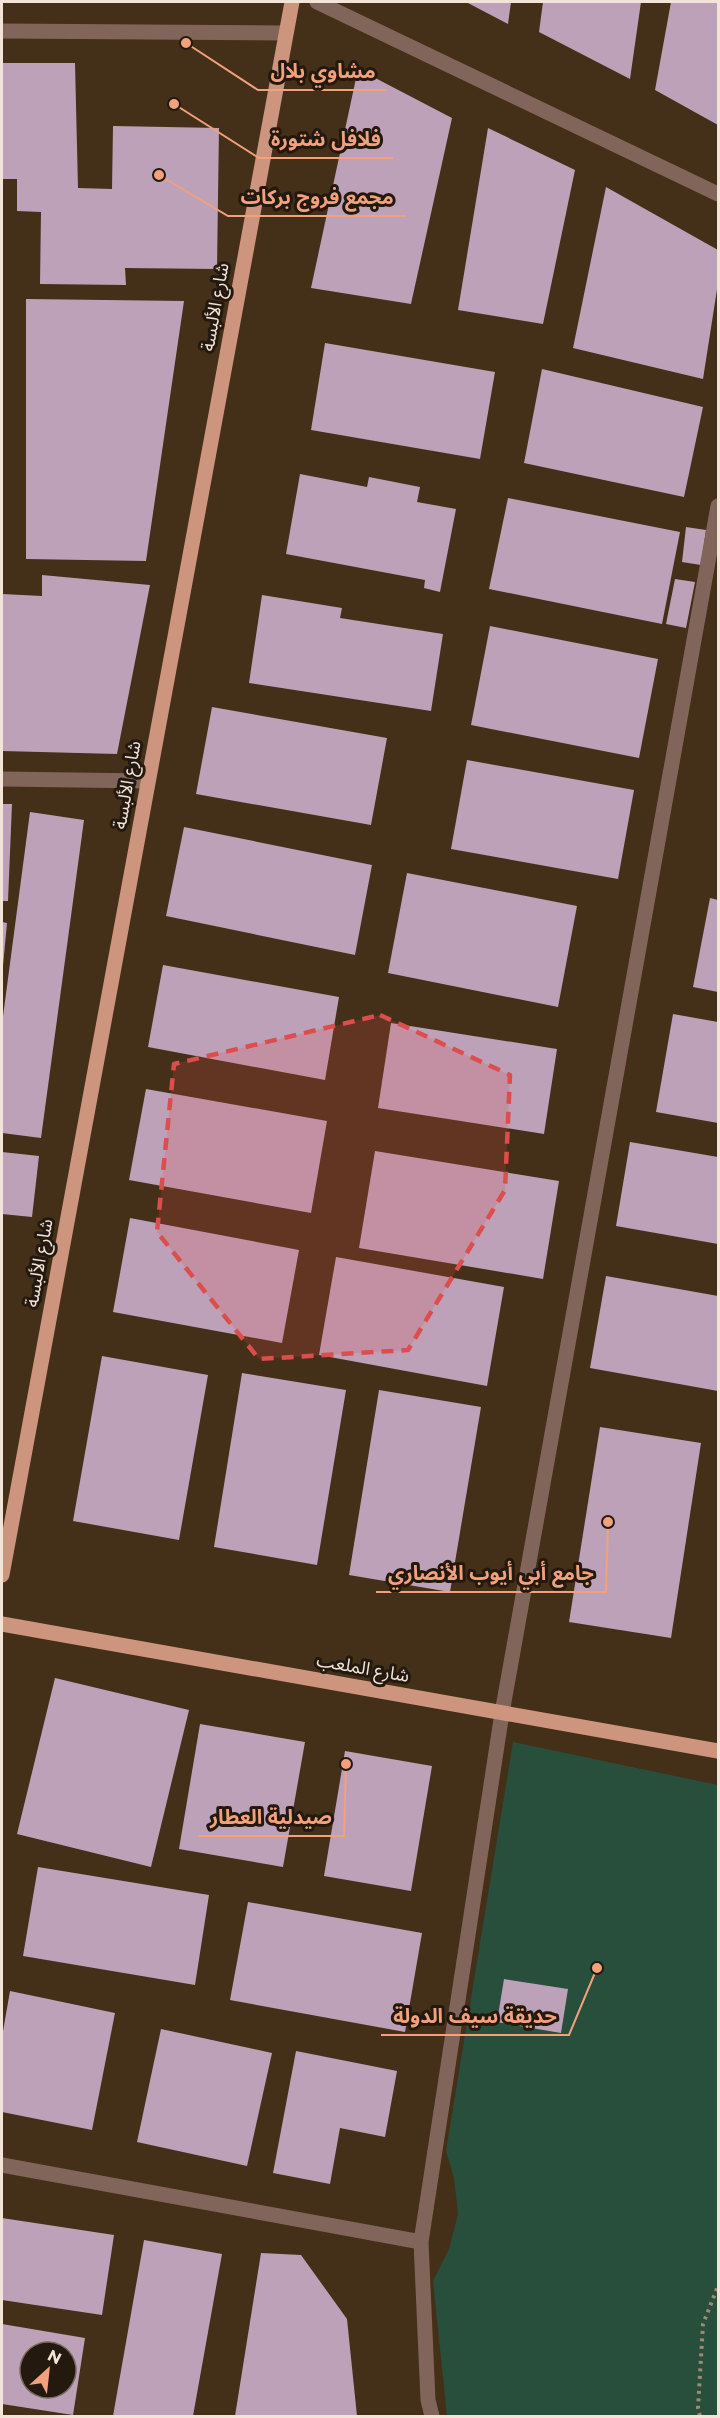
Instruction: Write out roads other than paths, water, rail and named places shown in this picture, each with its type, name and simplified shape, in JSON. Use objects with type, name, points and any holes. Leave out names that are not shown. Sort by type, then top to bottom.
[{"type":"main road","name":"شارع الألبسة","points":[[2,1575],[292,2]]},
{"type":"main road","name":"شارع الملعب","points":[[2,1624],[718,1751]]},
{"type":"street","points":[[317,2],[718,194]]},
{"type":"street","points":[[2,31],[285,33]]},
{"type":"street","points":[[432,2416],[428,2400],[421,2242],[502,1713],[718,506]]},
{"type":"street","points":[[2,779],[148,781]]},
{"type":"street","points":[[2,2165],[421,2242]]},
{"type":"place","name":"مشاوي بلال","points":[[186,43]]},
{"type":"place","name":"فلافل شتورة","points":[[174,104]]},
{"type":"place","name":"مجمع فروج بركات","points":[[159,175]]},
{"type":"place","name":"جامع أبي أيوب الأنصاري","points":[[608,1522]]},
{"type":"place","name":"صيدلية العطار","points":[[346,1764]]},
{"type":"place","name":"حديقة سيف الدولة","points":[[597,1968]]}]
